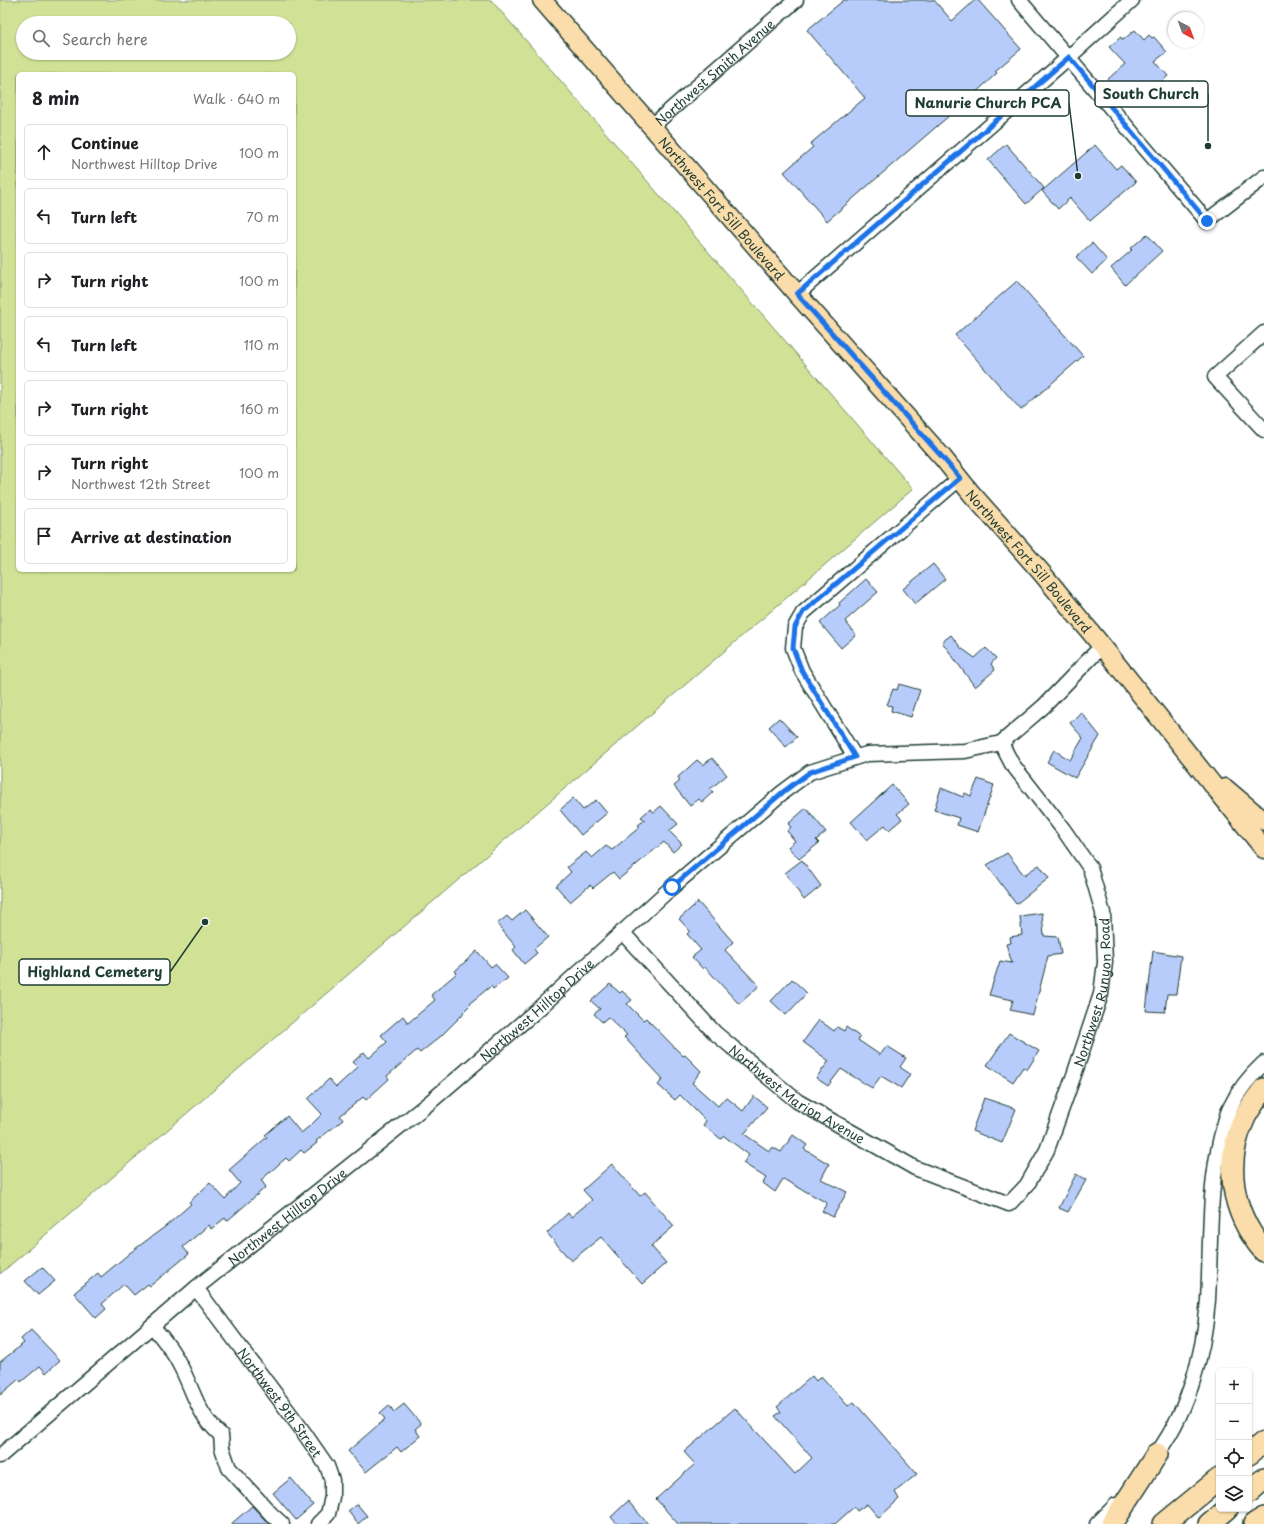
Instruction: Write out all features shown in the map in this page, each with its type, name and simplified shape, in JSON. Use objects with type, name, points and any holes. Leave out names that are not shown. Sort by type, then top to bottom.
[{"type":"highway","points":[[1264,1089],[1246,1116],[1240,1131],[1233,1165],[1236,1200],[1240,1214],[1249,1231],[1264,1251]]},
{"type":"highway","points":[[1252,1452],[1264,1442]]},
{"type":"highway","points":[[1112,1524],[1157,1454]]},
{"type":"highway","points":[[1252,1489],[1264,1479]]},
{"type":"highway","points":[[1164,1524],[1216,1481]]},
{"type":"highway","points":[[1209,1524],[1223,1512]]},
{"type":"highway","points":[[1254,1524],[1264,1518]]},
{"type":"main road","name":"Northwest Fort Sill Boulevard","points":[[542,0],[651,127],[943,458],[1011,539],[1041,572],[1102,646],[1264,850]]},
{"type":"main road","name":"Northwest Fort Sill Boulevard","points":[[1196,765],[1264,821]]},
{"type":"street","name":"Northwest Smith Avenue","points":[[651,127],[796,0]]},
{"type":"street","points":[[1019,0],[1207,221],[1264,177]]},
{"type":"street","points":[[797,294],[1069,57],[1132,0]]},
{"type":"street","points":[[1264,333],[1215,377],[1264,430]]},
{"type":"street","points":[[855,757],[802,671],[793,648],[795,627],[803,612],[960,478]]},
{"type":"street","name":"Northwest Hilltop Drive","points":[[0,1456],[196,1288],[429,1103],[537,1010],[622,932],[783,792],[810,772],[867,754],[966,751],[1001,743],[1044,706],[1102,646]]},
{"type":"street","name":"Northwest Runyon Road","points":[[1001,743],[1012,764],[1063,829],[1090,868],[1103,913],[1105,962],[1101,994],[1047,1150],[1027,1185],[1009,1204]]},
{"type":"street","name":"Northwest Marion Avenue","points":[[622,932],[715,1033],[797,1101],[916,1168],[1009,1204]]},
{"type":"street","points":[[1097,1524],[1121,1500],[1157,1454],[1183,1409],[1196,1372],[1203,1338],[1208,1301],[1215,1162],[1222,1132],[1230,1107],[1242,1086],[1264,1063]]},
{"type":"street","name":"Northwest 9th Street","points":[[196,1288],[300,1427],[327,1466],[332,1480],[332,1497],[328,1514],[318,1524]]},
{"type":"street","points":[[152,1326],[167,1342],[182,1369],[198,1407],[212,1427],[221,1435],[222,1448],[229,1468],[282,1524]]},
{"type":"green space","points":[[0,0],[491,0],[913,489],[0,1274]]},
{"type":"building","points":[[844,0],[934,0],[952,21],[975,0],[978,0],[1021,49],[995,71],[997,73],[972,96],[827,221],[784,172],[813,147],[810,144],[865,98],[807,30]]},
{"type":"building","points":[[1135,30],[1144,40],[1149,35],[1152,38],[1154,37],[1167,52],[1155,61],[1168,76],[1143,98],[1132,86],[1121,95],[1108,79],[1125,64],[1109,47],[1121,37],[1123,40]]},
{"type":"building","points":[[1006,144],[1044,188],[1026,204],[988,160]]},
{"type":"building","points":[[1095,145],[1116,169],[1121,165],[1136,182],[1090,221],[1070,198],[1058,209],[1042,191]]},
{"type":"building","points":[[1147,234],[1162,251],[1125,285],[1111,268],[1132,250],[1130,249]]},
{"type":"building","points":[[1092,243],[1107,260],[1092,274],[1076,257]]},
{"type":"building","points":[[1017,281],[1083,356],[1021,410],[955,335]]},
{"type":"building","points":[[933,564],[945,579],[915,604],[903,589]]},
{"type":"building","points":[[866,579],[878,592],[845,621],[856,635],[841,648],[820,623],[840,605],[839,603]]},
{"type":"building","points":[[951,635],[961,648],[975,658],[986,648],[996,658],[991,664],[995,670],[975,687],[942,642]]},
{"type":"building","points":[[899,684],[920,690],[911,717],[891,711],[892,706],[887,705],[893,689],[897,690]]},
{"type":"building","points":[[1081,712],[1100,736],[1075,778],[1047,762],[1054,750],[1070,760],[1083,738],[1070,723]]},
{"type":"building","points":[[779,718],[797,737],[786,747],[769,727]]},
{"type":"building","points":[[712,758],[727,775],[710,789],[713,792],[702,802],[699,799],[690,806],[674,786],[680,781],[678,777],[697,760],[703,765]]},
{"type":"building","points":[[978,779],[994,785],[978,832],[957,825],[959,818],[934,810],[941,788],[963,797],[965,793],[971,796]]},
{"type":"building","points":[[892,785],[909,804],[897,814],[902,819],[889,830],[885,825],[867,840],[851,822]]},
{"type":"building","points":[[573,798],[583,810],[596,800],[607,813],[581,835],[560,810]]},
{"type":"building","points":[[661,806],[678,824],[669,831],[682,844],[673,852],[664,842],[619,879],[613,872],[593,888],[590,885],[570,902],[556,886],[571,872],[567,867],[586,852],[592,858],[606,846],[612,850],[640,827],[638,825],[645,820],[641,817],[650,809],[654,812]]},
{"type":"building","points":[[806,808],[826,832],[816,840],[819,843],[799,859],[788,847],[795,841],[787,831],[791,827],[788,824]]},
{"type":"building","points":[[1007,853],[1024,875],[1039,865],[1049,878],[1016,904],[987,865]]},
{"type":"building","points":[[802,860],[821,886],[804,900],[785,873]]},
{"type":"building","points":[[698,902],[733,942],[725,950],[759,986],[739,1004],[705,967],[703,969],[692,957],[701,950],[687,934],[690,931],[679,919]]},
{"type":"building","points":[[525,910],[548,937],[534,949],[537,953],[524,964],[513,950],[516,947],[497,924],[507,916],[512,921]]},
{"type":"building","points":[[1042,913],[1044,936],[1058,937],[1061,954],[1048,956],[1033,1015],[1010,1010],[1013,1000],[989,995],[1000,961],[1012,963],[1006,944],[1011,943],[1010,937],[1022,935],[1020,916]]},
{"type":"building","points":[[477,951],[491,967],[495,964],[508,978],[493,989],[491,986],[470,1003],[471,1004],[462,1015],[441,1036],[420,1053],[417,1050],[387,1076],[389,1079],[366,1100],[363,1097],[340,1116],[343,1120],[316,1141],[317,1143],[304,1153],[301,1150],[289,1161],[286,1158],[261,1180],[266,1187],[227,1221],[225,1218],[211,1229],[209,1225],[183,1247],[189,1254],[150,1286],[148,1284],[134,1295],[124,1284],[102,1304],[106,1309],[96,1318],[74,1293],[98,1273],[101,1277],[166,1226],[191,1204],[189,1202],[210,1183],[225,1199],[240,1183],[229,1170],[267,1137],[265,1135],[287,1116],[301,1133],[312,1124],[322,1114],[308,1099],[329,1079],[336,1087],[358,1067],[353,1062],[364,1052],[369,1058],[387,1042],[381,1035],[403,1016],[408,1023],[435,1000],[431,995],[457,973],[455,971]]},
{"type":"building","points":[[1153,951],[1181,956],[1176,994],[1167,994],[1165,1012],[1146,1011]]},
{"type":"building","points":[[792,979],[807,993],[786,1015],[771,1001]]},
{"type":"building","points":[[610,984],[620,993],[622,991],[632,1000],[627,1004],[643,1020],[646,1018],[683,1056],[685,1055],[701,1071],[692,1083],[718,1106],[726,1097],[743,1111],[754,1096],[767,1107],[744,1134],[769,1151],[772,1147],[781,1152],[793,1135],[807,1145],[804,1149],[829,1164],[821,1179],[847,1192],[833,1217],[822,1211],[827,1203],[783,1179],[775,1192],[763,1183],[766,1178],[743,1163],[749,1155],[724,1136],[721,1139],[703,1125],[706,1121],[680,1095],[675,1100],[658,1085],[663,1079],[624,1037],[627,1035],[608,1017],[602,1022],[594,1014],[600,1009],[591,1001]]},
{"type":"building","points":[[819,1020],[834,1031],[837,1027],[844,1031],[846,1027],[860,1037],[858,1040],[880,1055],[887,1046],[906,1058],[900,1067],[910,1074],[901,1088],[881,1076],[872,1088],[841,1069],[828,1086],[816,1078],[829,1061],[803,1042]]},
{"type":"building","points":[[1009,1033],[1039,1051],[1027,1070],[1023,1067],[1013,1082],[987,1065]]},
{"type":"building","points":[[984,1098],[1016,1109],[1002,1143],[972,1131]]},
{"type":"building","points":[[612,1164],[640,1196],[645,1192],[674,1226],[651,1246],[666,1263],[642,1284],[601,1237],[571,1261],[547,1233],[568,1213],[571,1217],[592,1200],[583,1190]]},
{"type":"building","points":[[1076,1174],[1086,1180],[1068,1212],[1059,1208]]},
{"type":"building","points":[[42,1267],[55,1281],[38,1295],[25,1281]]},
{"type":"building","points":[[31,1330],[60,1360],[46,1373],[40,1366],[21,1382],[19,1379],[0,1395],[0,1362],[24,1343],[21,1339]]},
{"type":"building","points":[[812,1376],[816,1381],[821,1376],[848,1406],[854,1402],[917,1474],[895,1492],[899,1499],[879,1518],[867,1504],[857,1511],[854,1507],[835,1524],[678,1524],[656,1499],[695,1464],[684,1452],[735,1408],[795,1474],[812,1458],[775,1416],[781,1412],[777,1407]]},
{"type":"building","points":[[404,1404],[421,1424],[415,1429],[420,1436],[401,1452],[397,1447],[366,1472],[348,1451],[385,1419],[380,1413],[389,1405],[394,1412]]},
{"type":"building","points":[[291,1478],[313,1505],[296,1520],[273,1493]]},
{"type":"building","points":[[628,1501],[648,1524],[617,1524],[611,1517]]},
{"type":"building","points":[[357,1504],[367,1516],[358,1524],[348,1511]]},
{"type":"building","points":[[252,1506],[269,1524],[231,1524]]},
{"type":"place","name":"South Church","points":[[1208,146]]},
{"type":"place","name":"Nanurie Church PCA","points":[[1078,176]]},
{"type":"place","name":"Highland Cemetery","points":[[205,922]]},
{"type":"route","points":[[672,887],[783,792],[810,772],[855,757],[802,671],[793,648],[795,627],[803,612],[960,478],[797,294],[1069,57],[1207,221]]}]
